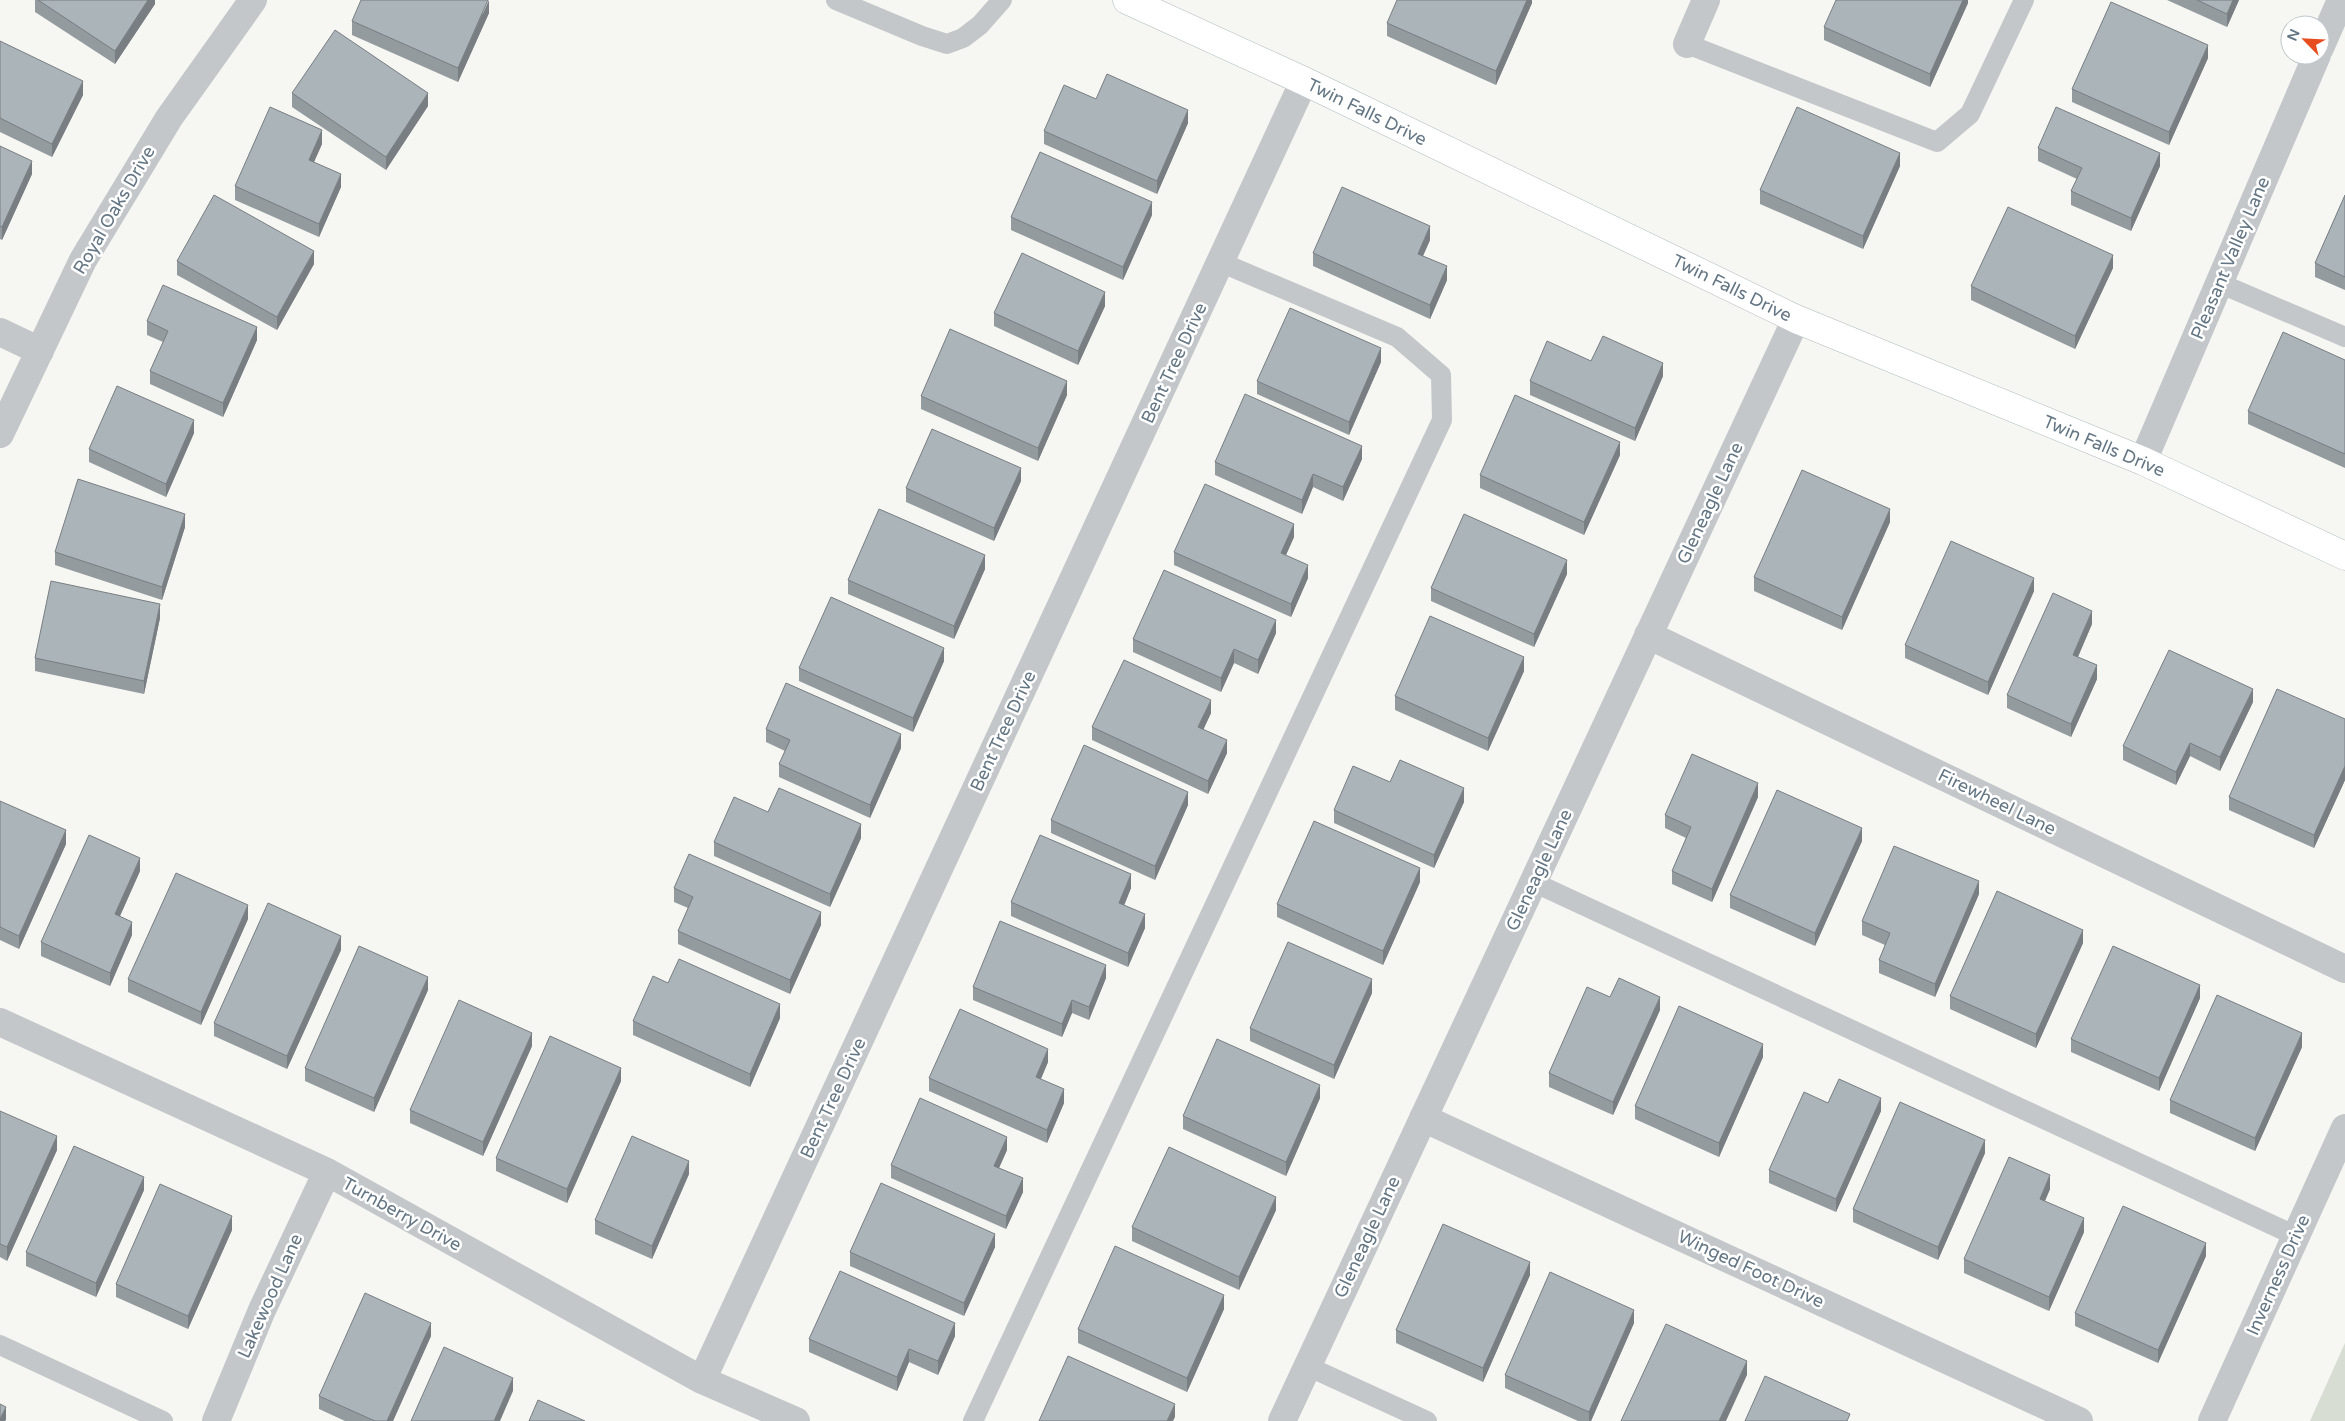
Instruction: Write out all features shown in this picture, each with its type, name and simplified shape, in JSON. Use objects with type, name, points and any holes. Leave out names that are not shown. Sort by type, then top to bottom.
[{"type":"street","name":"Royal Oaks Drive","points":[[0,434],[82,260],[169,118],[253,0]]},
{"type":"street","name":"Twin Falls Drive","points":[[1127,0],[1304,81],[1796,319],[2143,461],[2345,556]]},
{"type":"street","points":[[1687,44],[1706,0]]},
{"type":"street","points":[[2330,24],[2340,0]]},
{"type":"street","name":"Pleasant Valley Lane","points":[[2143,461],[2313,65]]},
{"type":"street","name":"Bent Tree Drive","points":[[702,1380],[1304,81]]},
{"type":"street","name":"Gleneagle Lane","points":[[1282,1421],[1796,319]]},
{"type":"street","points":[[0,332],[40,351]]},
{"type":"street","name":"Firewheel Lane","points":[[1648,635],[2345,969]]},
{"type":"street","name":"Turnberry Drive","points":[[0,1022],[327,1172],[702,1380],[796,1421]]},
{"type":"street","name":"Winged Foot Drive","points":[[1423,1118],[2079,1421]]},
{"type":"street","name":"Inverness Drive","points":[[2212,1421],[2345,1128]]},
{"type":"street","name":"Lakewood Lane","points":[[216,1421],[262,1310],[327,1172]]},
{"type":"lane","points":[[836,0],[922,36],[947,44],[963,38],[980,25],[1002,0]]},
{"type":"lane","points":[[1687,44],[1936,142],[1970,114],[2024,0]]},
{"type":"lane","points":[[973,1421],[1442,420],[1440,375],[1396,337],[1220,262]]},
{"type":"lane","points":[[2220,283],[2345,337]]},
{"type":"lane","points":[[1533,882],[2296,1236]]},
{"type":"lane","points":[[0,1345],[164,1421]]},
{"type":"lane","points":[[1307,1366],[1427,1421]]},
{"type":"shaded area","points":[[2345,1343],[2345,1421],[2310,1421]]},
{"type":"building","points":[[38,0],[148,0],[115,51]]},
{"type":"building","points":[[361,0],[488,0],[458,68],[352,21]]},
{"type":"building","points":[[1397,0],[1527,0],[1496,71],[1387,23]]},
{"type":"building","points":[[1836,0],[1963,0],[1930,74],[1824,27]]},
{"type":"building","points":[[2197,0],[2233,0],[2227,14]]},
{"type":"building","points":[[2111,2],[2208,45],[2169,132],[2072,89]]},
{"type":"building","points":[[335,30],[428,93],[386,157],[292,93]]},
{"type":"building","points":[[0,41],[83,81],[52,144],[0,118]]},
{"type":"building","points":[[1107,74],[1188,110],[1157,181],[1044,131],[1064,85],[1096,99]]},
{"type":"building","points":[[270,107],[322,130],[309,160],[341,174],[319,224],[235,186]]},
{"type":"building","points":[[1797,107],[1900,153],[1863,236],[1760,190]]},
{"type":"building","points":[[2056,107],[2160,153],[2131,218],[2071,191],[2082,168],[2038,148]]},
{"type":"building","points":[[0,146],[32,161],[2,227],[0,226]]},
{"type":"building","points":[[1040,152],[1152,202],[1123,267],[1011,217]]},
{"type":"building","points":[[1342,187],[1430,226],[1418,254],[1447,266],[1430,305],[1313,253]]},
{"type":"building","points":[[214,195],[314,251],[277,317],[177,261]]},
{"type":"building","points":[[2345,195],[2345,277],[2315,263]]},
{"type":"building","points":[[2008,207],[2113,255],[2075,336],[1971,286]]},
{"type":"building","points":[[1022,253],[1105,292],[1078,351],[994,313]]},
{"type":"building","points":[[163,285],[257,327],[223,403],[150,371],[168,331],[147,321]]},
{"type":"building","points":[[1290,308],[1381,348],[1349,422],[1257,381]]},
{"type":"building","points":[[950,329],[1067,381],[1038,448],[921,396]]},
{"type":"building","points":[[2283,332],[2345,360],[2345,454],[2248,411]]},
{"type":"building","points":[[1603,336],[1663,363],[1635,428],[1530,381],[1547,341],[1591,361]]},
{"type":"building","points":[[117,386],[194,420],[166,484],[89,449]]},
{"type":"building","points":[[1245,394],[1362,446],[1343,487],[1313,474],[1302,500],[1215,462]]},
{"type":"building","points":[[1515,395],[1620,442],[1584,522],[1480,475]]},
{"type":"building","points":[[932,429],[1021,468],[994,528],[906,488]]},
{"type":"building","points":[[1802,470],[1890,509],[1842,617],[1754,577]]},
{"type":"building","points":[[78,479],[185,514],[162,587],[55,552]]},
{"type":"building","points":[[1205,484],[1294,524],[1281,553],[1308,565],[1291,604],[1174,552]]},
{"type":"building","points":[[879,509],[985,555],[954,626],[848,580]]},
{"type":"building","points":[[1464,514],[1567,560],[1534,634],[1431,588]]},
{"type":"building","points":[[1951,541],[2034,578],[1988,682],[1905,645]]},
{"type":"building","points":[[1164,570],[1276,620],[1258,660],[1234,649],[1221,678],[1133,639]]},
{"type":"building","points":[[51,581],[160,604],[144,681],[35,658]]},
{"type":"building","points":[[2053,593],[2092,611],[2073,655],[2097,665],[2071,724],[2007,695]]},
{"type":"building","points":[[831,597],[944,648],[913,718],[799,668]]},
{"type":"building","points":[[1430,616],[1524,657],[1488,738],[1395,696]]},
{"type":"building","points":[[2169,650],[2253,689],[2220,757],[2190,743],[2176,772],[2123,746]]},
{"type":"building","points":[[1124,660],[1211,700],[1198,727],[1227,740],[1208,781],[1092,727]]},
{"type":"building","points":[[786,683],[901,734],[870,805],[779,764],[790,740],[766,729]]},
{"type":"building","points":[[2277,689],[2345,719],[2345,766],[2314,835],[2229,797]]},
{"type":"building","points":[[1084,745],[1188,792],[1155,866],[1051,820]]},
{"type":"building","points":[[1692,754],[1758,783],[1712,889],[1672,871],[1691,827],[1665,815]]},
{"type":"building","points":[[1400,760],[1464,788],[1434,855],[1334,810],[1353,766],[1390,782]]},
{"type":"building","points":[[779,788],[861,824],[830,894],[714,842],[734,797],[768,812]]},
{"type":"building","points":[[1777,790],[1862,828],[1815,933],[1730,895]]},
{"type":"building","points":[[0,801],[66,830],[19,936],[0,927]]},
{"type":"building","points":[[1314,821],[1420,868],[1383,951],[1277,904]]},
{"type":"building","points":[[89,835],[140,858],[115,914],[132,922],[110,973],[41,942]]},
{"type":"building","points":[[1040,835],[1131,874],[1119,903],[1145,914],[1128,953],[1011,902]]},
{"type":"building","points":[[1894,846],[1979,881],[1935,984],[1879,960],[1890,933],[1862,921]]},
{"type":"building","points":[[689,854],[821,912],[790,980],[678,931],[693,897],[674,888]]},
{"type":"building","points":[[176,873],[248,905],[201,1012],[128,979]]},
{"type":"building","points":[[1997,891],[2083,930],[2036,1034],[1950,996]]},
{"type":"building","points":[[268,903],[341,936],[287,1056],[214,1023]]},
{"type":"building","points":[[1000,921],[1106,965],[1089,1007],[1072,1000],[1062,1024],[973,987]]},
{"type":"building","points":[[1288,942],[1372,979],[1334,1065],[1250,1028]]},
{"type":"building","points":[[359,946],[428,977],[374,1098],[305,1068]]},
{"type":"building","points":[[2113,946],[2200,985],[2159,1078],[2071,1039]]},
{"type":"building","points":[[679,959],[780,1004],[750,1074],[633,1021],[653,976],[668,983]]},
{"type":"building","points":[[1619,978],[1660,997],[1613,1102],[1549,1073],[1587,987],[1610,997]]},
{"type":"building","points":[[2217,995],[2302,1033],[2255,1138],[2170,1100]]},
{"type":"building","points":[[459,1000],[532,1033],[483,1142],[410,1110]]},
{"type":"building","points":[[1679,1006],[1763,1044],[1719,1143],[1635,1106]]},
{"type":"building","points":[[960,1009],[1048,1049],[1036,1077],[1064,1089],[1047,1130],[929,1078]]},
{"type":"building","points":[[550,1036],[621,1068],[567,1189],[496,1158]]},
{"type":"building","points":[[1217,1039],[1320,1085],[1286,1162],[1183,1116]]},
{"type":"building","points":[[1839,1079],[1881,1098],[1836,1199],[1769,1170],[1804,1092],[1828,1103]]},
{"type":"building","points":[[920,1098],[1007,1137],[994,1166],[1023,1178],[1006,1216],[891,1165]]},
{"type":"building","points":[[1900,1102],[1985,1140],[1938,1247],[1853,1209]]},
{"type":"building","points":[[0,1111],[57,1136],[7,1247],[0,1244]]},
{"type":"building","points":[[632,1136],[689,1161],[652,1246],[595,1220]]},
{"type":"building","points":[[74,1146],[144,1177],[96,1283],[26,1252]]},
{"type":"building","points":[[1169,1147],[1276,1197],[1239,1277],[1132,1227]]},
{"type":"building","points":[[2009,1157],[2050,1175],[2040,1199],[2084,1218],[2049,1297],[1964,1259]]},
{"type":"building","points":[[881,1183],[995,1234],[964,1303],[850,1252]]},
{"type":"building","points":[[160,1184],[232,1216],[188,1316],[116,1284]]},
{"type":"building","points":[[2123,1206],[2206,1243],[2158,1350],[2075,1313]]},
{"type":"building","points":[[1443,1224],[1530,1262],[1483,1368],[1396,1330]]},
{"type":"building","points":[[1115,1246],[1224,1295],[1187,1378],[1078,1329]]},
{"type":"building","points":[[840,1271],[955,1323],[938,1361],[909,1349],[897,1377],[809,1339]]},
{"type":"building","points":[[1550,1272],[1634,1310],[1589,1412],[1505,1375]]},
{"type":"building","points":[[365,1293],[431,1323],[387,1421],[375,1421],[319,1396]]},
{"type":"building","points":[[1666,1324],[1747,1361],[1719,1421],[1621,1421]]},
{"type":"building","points":[[444,1347],[513,1378],[494,1421],[411,1421]]},
{"type":"building","points":[[1068,1356],[1175,1404],[1167,1421],[1039,1421]]},
{"type":"building","points":[[1765,1376],[1850,1414],[1847,1421],[1745,1421]]},
{"type":"building","points":[[538,1400],[585,1421],[529,1421]]},
{"type":"building","points":[[0,1404],[6,1407],[0,1419]]}]
